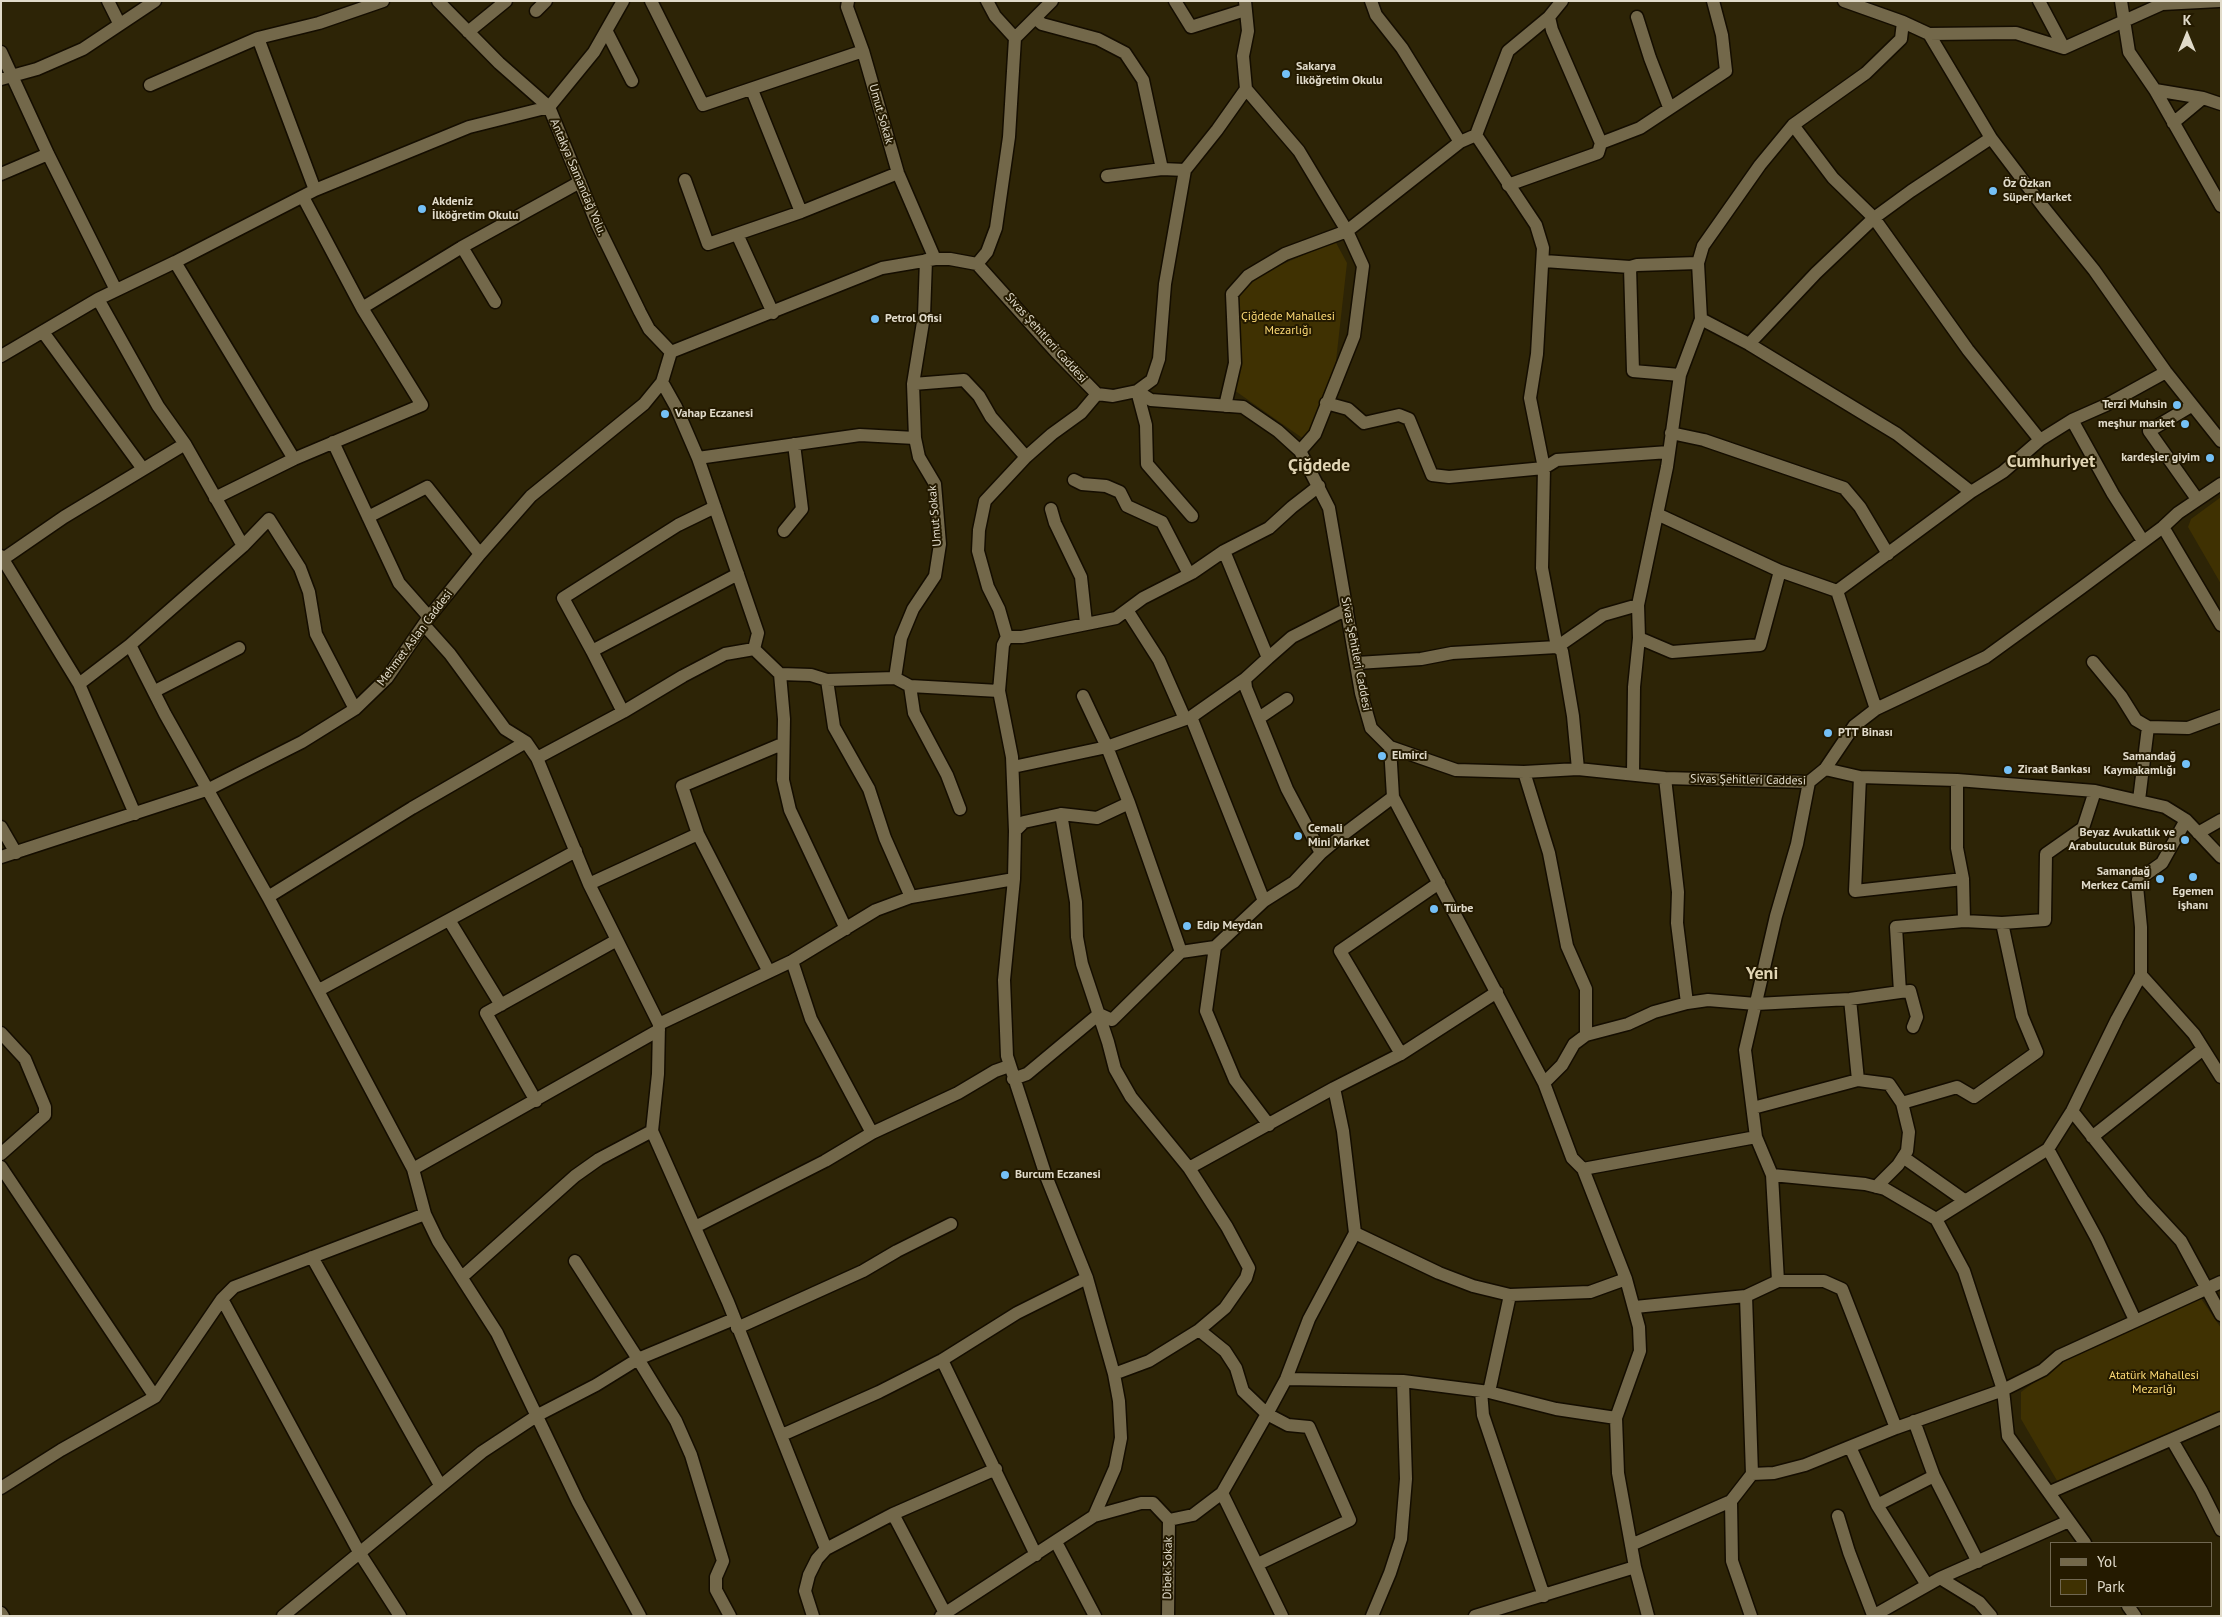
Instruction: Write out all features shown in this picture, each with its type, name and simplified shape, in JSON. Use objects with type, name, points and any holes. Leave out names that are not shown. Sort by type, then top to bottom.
[{"type":"street","points":[[108,1],[119,23]]},
{"type":"street","points":[[7,77],[37,69],[83,49],[119,23],[155,1]]},
{"type":"street","points":[[150,85],[258,38],[319,23],[384,1]]},
{"type":"street","name":"Antakya Samandağ Yolu.","points":[[438,1],[499,63],[549,107],[597,224],[640,312],[649,329],[670,352]]},
{"type":"street","points":[[468,32],[506,1]]},
{"type":"street","points":[[536,11],[546,1]]},
{"type":"street","points":[[1,356],[98,299],[316,190],[469,127],[549,107],[594,52],[623,1]]},
{"type":"street","points":[[651,1],[703,105],[863,51]]},
{"type":"street","name":"Umut Sokak","points":[[848,1],[848,7],[863,51],[898,173],[931,259],[913,384],[915,438],[919,458],[934,484],[940,544],[934,576],[913,609],[901,638],[896,678]]},
{"type":"street","points":[[987,1],[995,16],[1015,38]]},
{"type":"street","points":[[670,352],[773,313],[882,268],[931,259],[950,259],[978,264],[987,252],[996,228],[1009,137],[1015,38],[1052,1]]},
{"type":"street","points":[[1175,1],[1191,28],[1245,6],[1248,31],[1243,56],[1246,89],[1299,151],[1347,231],[1363,266],[1354,336],[1315,434],[1300,450]]},
{"type":"street","points":[[1371,1],[1376,15],[1402,48],[1460,142]]},
{"type":"street","points":[[1225,406],[1234,363],[1232,294],[1248,276],[1285,254],[1347,231],[1460,142],[1476,135],[1508,51],[1549,17],[1562,1]]},
{"type":"street","points":[[1602,143],[1640,128],[1726,71],[1722,35],[1713,1]]},
{"type":"street","points":[[1844,1],[1903,22],[1929,34],[2016,33],[2064,48],[2162,4],[2219,1]]},
{"type":"street","points":[[2040,1],[2064,48]]},
{"type":"street","points":[[2121,1],[2129,52],[2155,90],[2221,206]]},
{"type":"street","points":[[1508,185],[1598,153],[1602,143],[1552,30],[1549,17]]},
{"type":"street","points":[[1637,17],[1650,58],[1670,107]]},
{"type":"street","points":[[1035,18],[1042,24],[1098,39],[1125,53],[1143,80],[1162,169]]},
{"type":"street","points":[[1633,774],[1634,687],[1639,638],[1638,605],[1669,452],[1680,375],[1701,319],[1698,263],[1704,246],[1760,165],[1793,125],[1866,74],[1901,39],[1903,22]]},
{"type":"street","points":[[607,32],[632,81]]},
{"type":"street","points":[[1929,34],[1992,138],[2044,208],[2094,270],[2191,406],[2221,441]]},
{"type":"street","points":[[258,38],[316,190]]},
{"type":"street","points":[[1,52],[7,77],[116,290]]},
{"type":"street","points":[[1192,516],[1147,464],[1146,425],[1137,391],[1152,380],[1160,360],[1165,284],[1185,170],[1218,130],[1246,89]]},
{"type":"street","points":[[752,90],[801,212]]},
{"type":"street","points":[[2155,90],[2203,98],[2221,104]]},
{"type":"street","points":[[2173,123],[2203,98]]},
{"type":"street","points":[[1793,125],[1833,178],[1874,218],[1968,350],[2040,440]]},
{"type":"street","points":[[1476,135],[1536,224],[1544,248],[1537,354],[1530,398],[1544,468],[1542,568],[1557,647],[1562,651],[1573,716],[1578,769]]},
{"type":"street","points":[[1749,344],[1816,273],[1874,218],[1992,138]]},
{"type":"street","points":[[1,174],[48,154]]},
{"type":"street","points":[[1107,176],[1162,169],[1185,170]]},
{"type":"street","points":[[685,180],[708,244],[801,212],[898,173]]},
{"type":"street","points":[[362,308],[462,247],[580,182]]},
{"type":"street","points":[[215,498],[294,459],[422,404],[362,308],[303,197]]},
{"type":"street","points":[[737,234],[773,313]]},
{"type":"street","points":[[462,247],[494,302]]},
{"type":"street","points":[[1544,261],[1630,268],[1637,265],[1698,263]]},
{"type":"street","points":[[175,262],[294,459]]},
{"type":"street","name":"Sivas Şehitleri Caddesi","points":[[978,264],[1056,352],[1097,394],[1113,396],[1137,391],[1151,400],[1244,407],[1278,431],[1300,450],[1328,508],[1361,693],[1371,728],[1390,747],[1456,770],[1524,772],[1578,769],[1665,778],[1809,782],[1825,770],[1854,726],[1876,709],[1986,657],[2163,527],[2197,499],[2221,484]]},
{"type":"street","points":[[1630,268],[1633,371],[1680,375]]},
{"type":"street","points":[[98,299],[158,406],[185,444],[243,546]]},
{"type":"street","points":[[1701,319],[1749,344],[1897,434],[1972,492]]},
{"type":"street","points":[[43,332],[143,469]]},
{"type":"street","name":"Mehmet Aslan Caddesi","points":[[1,857],[209,790],[302,742],[354,709],[387,678],[427,622],[480,554],[531,496],[644,404],[662,382],[670,352]]},
{"type":"street","points":[[1837,591],[1972,492],[2003,472],[2040,440],[2072,420],[2106,405],[2166,372]]},
{"type":"street","points":[[913,384],[964,380],[979,396],[991,417],[1026,457]]},
{"type":"street","points":[[662,382],[676,407],[698,458],[738,574],[758,633],[754,649]]},
{"type":"street","points":[[1094,1516],[1115,1468],[1121,1438],[1119,1401],[1114,1374],[1087,1278],[1046,1176],[1007,1056],[1004,980],[1014,879],[1015,831],[1013,767],[999,691],[1003,646],[1007,636],[978,551],[979,530],[985,501],[1026,457],[1081,412],[1097,394]]},
{"type":"street","points":[[1326,403],[1348,409],[1364,422],[1399,415],[1409,419],[1432,475],[1449,477],[1544,468],[1557,460],[1669,452]]},
{"type":"street","points":[[2191,406],[2149,431],[2197,499]]},
{"type":"street","points":[[2072,420],[2113,494],[2143,541]]},
{"type":"street","points":[[1671,433],[1704,440],[1844,488],[1860,507],[1888,554]]},
{"type":"street","points":[[698,458],[860,435],[915,438]]},
{"type":"street","points":[[333,442],[399,583],[505,729],[526,742],[537,758],[589,884],[659,1027],[658,1074],[652,1131],[736,1323],[826,1549]]},
{"type":"street","points":[[134,814],[78,684],[2,558],[64,517],[185,444]]},
{"type":"street","points":[[784,531],[802,509],[794,444]]},
{"type":"street","points":[[1074,480],[1082,484],[1106,486],[1120,492],[1127,506],[1162,522],[1189,574]]},
{"type":"street","points":[[1007,636],[1022,637],[1116,618],[1143,598],[1189,574],[1224,551],[1269,528],[1319,486]]},
{"type":"street","points":[[368,517],[427,487],[480,554]]},
{"type":"street","points":[[623,712],[563,598],[678,525],[714,507]]},
{"type":"street","points":[[1051,509],[1055,523],[1081,577],[1086,623]]},
{"type":"street","points":[[1657,514],[1780,571],[1837,591]]},
{"type":"street","points":[[78,684],[130,645],[243,546],[269,520],[292,552],[300,568],[309,592],[316,634],[354,709]]},
{"type":"street","points":[[2163,527],[2221,625]]},
{"type":"street","points":[[1224,551],[1268,658]]},
{"type":"street","points":[[1639,638],[1672,652],[1760,646],[1780,571]]},
{"type":"street","points":[[592,651],[738,574]]},
{"type":"street","points":[[1837,591],[1876,709]]},
{"type":"street","points":[[1357,663],[1421,659],[1452,653],[1557,647],[1603,615],[1638,605]]},
{"type":"street","points":[[1013,767],[1107,747],[1188,718],[1245,679],[1292,637],[1347,609]]},
{"type":"street","points":[[1127,610],[1159,660],[1188,718],[1264,901]]},
{"type":"street","points":[[130,645],[155,690],[165,714],[319,990],[413,1169],[425,1214],[438,1241],[497,1333],[538,1415],[578,1502],[640,1616]]},
{"type":"street","points":[[155,690],[239,648]]},
{"type":"street","points":[[754,649],[780,674],[784,719],[782,744],[783,780],[790,810],[846,929]]},
{"type":"street","points":[[537,758],[725,654],[754,649]]},
{"type":"street","points":[[2093,662],[2121,696],[2136,720],[2148,727],[2188,728],[2221,716]]},
{"type":"street","points":[[780,674],[811,675],[827,680],[896,678],[910,686],[999,691]]},
{"type":"street","points":[[1245,679],[1246,688],[1287,789],[1322,853]]},
{"type":"street","points":[[827,680],[834,727],[869,790],[885,838],[911,897]]},
{"type":"street","points":[[910,686],[914,713],[947,775],[960,809]]},
{"type":"street","points":[[1082,696],[1107,747],[1129,803],[1181,952]]},
{"type":"street","points":[[1258,718],[1288,699]]},
{"type":"street","points":[[2139,800],[2148,727]]},
{"type":"street","points":[[268,897],[412,808],[526,742]]},
{"type":"street","points":[[769,972],[698,834],[682,786],[782,744]]},
{"type":"street","points":[[1390,747],[1393,797],[1498,992],[1544,1083],[1572,1158],[1583,1169],[1635,1307],[1639,1327],[1640,1351],[1616,1418],[1618,1473],[1635,1566],[1648,1616]]},
{"type":"street","points":[[1825,770],[1860,777],[1957,780],[2095,791],[2139,800],[2165,806],[2186,820],[2221,857]]},
{"type":"street","points":[[1524,772],[1549,853],[1567,946],[1586,989],[1586,1035]]},
{"type":"street","points":[[1860,777],[1855,891],[1963,879]]},
{"type":"street","points":[[1665,778],[1678,892],[1677,924],[1687,1003]]},
{"type":"street","points":[[1957,780],[1957,848],[1963,879],[1964,922]]},
{"type":"street","points":[[1778,1281],[1772,1175],[1756,1137],[1745,1050],[1776,916],[1797,844],[1809,782]]},
{"type":"street","points":[[1900,992],[1896,927],[1964,922],[2044,920],[2046,854],[2083,828],[2095,791]]},
{"type":"street","points":[[1098,1014],[1112,1020],[1181,952],[1215,947],[1264,901],[1294,882],[1322,853],[1393,797]]},
{"type":"street","points":[[1015,831],[1024,822],[1060,814],[1097,818],[1129,803]]},
{"type":"street","points":[[1060,814],[1076,902],[1082,964],[1115,1069],[1131,1097],[1189,1168],[1227,1226],[1249,1268],[1246,1278],[1225,1308],[1199,1330],[1149,1361],[1114,1374]]},
{"type":"street","points":[[1936,1219],[2048,1149],[2072,1111],[2117,1019],[2142,975],[2141,927],[2136,886],[2138,880],[2162,862],[2186,820]]},
{"type":"street","points":[[2198,833],[2221,820]]},
{"type":"street","points":[[1,827],[16,853]]},
{"type":"street","points":[[589,884],[698,834]]},
{"type":"street","points":[[319,990],[576,851]]},
{"type":"street","points":[[413,1169],[536,1101],[659,1027],[792,961],[876,910],[911,897],[1014,879]]},
{"type":"street","points":[[1401,1054],[1340,951],[1439,883]]},
{"type":"street","points":[[449,920],[501,1005]]},
{"type":"street","points":[[1902,1103],[1957,1087],[1974,1097],[2037,1052],[2022,1016],[2002,922]]},
{"type":"street","points":[[536,1101],[486,1013],[617,940]]},
{"type":"street","points":[[1215,947],[1206,1011],[1235,1080],[1269,1125]]},
{"type":"street","points":[[792,961],[811,1019],[872,1133]]},
{"type":"street","points":[[2142,975],[2194,1034],[2202,1050],[2221,1078]]},
{"type":"street","points":[[1544,1083],[1562,1066],[1574,1044],[1586,1035],[1628,1024],[1654,1012],[1687,1003],[1708,1000],[1756,1004],[1850,999],[1910,991],[1917,1017],[1914,1027]]},
{"type":"street","points":[[1189,1168],[1334,1088],[1401,1054],[1498,992]]},
{"type":"street","points":[[1850,999],[1858,1080]]},
{"type":"street","points":[[1013,1079],[1027,1074],[1098,1014]]},
{"type":"street","points":[[1,1033],[25,1059],[45,1107],[45,1115],[1,1154]]},
{"type":"street","points":[[2092,1137],[2202,1050]]},
{"type":"street","points":[[695,1227],[825,1161],[872,1133],[958,1093],[995,1071],[1009,1066]]},
{"type":"street","points":[[1753,1108],[1858,1080],[1890,1084],[1902,1103],[1909,1132],[1907,1151],[1876,1187]]},
{"type":"street","points":[[893,1514],[943,1615],[1094,1516],[1141,1503],[1153,1503],[1169,1520],[1193,1515],[1222,1493],[1286,1379],[1309,1319],[1356,1233],[1343,1131],[1334,1088]]},
{"type":"street","points":[[2072,1111],[2143,1200],[2181,1241],[2205,1289],[2221,1315]]},
{"type":"street","points":[[462,1277],[575,1176],[599,1159],[652,1131]]},
{"type":"street","points":[[1583,1169],[1756,1137]]},
{"type":"street","points":[[2048,1149],[2097,1239],[2135,1320]]},
{"type":"street","points":[[1903,1157],[1964,1200]]},
{"type":"street","points":[[1,1167],[155,1397]]},
{"type":"street","points":[[1772,1175],[1865,1184],[1884,1189],[1936,1219],[1964,1271],[2003,1390],[2008,1436],[2084,1542]]},
{"type":"street","points":[[1,1488],[61,1450],[155,1397],[222,1300],[234,1287],[425,1214]]},
{"type":"street","points":[[283,1616],[440,1485],[482,1452],[538,1415],[596,1385],[638,1359],[736,1323],[863,1272],[897,1251],[951,1224]]},
{"type":"street","points":[[1356,1233],[1439,1273],[1473,1286],[1510,1295],[1590,1292],[1626,1279]]},
{"type":"street","points":[[312,1257],[440,1485]]},
{"type":"street","points":[[575,1261],[676,1421],[691,1455],[723,1561],[716,1577],[716,1590],[730,1616]]},
{"type":"street","points":[[782,1435],[878,1392],[942,1360],[1017,1313],[1087,1278]]},
{"type":"street","points":[[1635,1307],[1746,1296],[1778,1281],[1824,1281],[1842,1289],[1896,1428]]},
{"type":"street","points":[[1752,1474],[1774,1473],[1805,1465],[1914,1421],[2003,1390],[2043,1370],[2059,1356],[2221,1282]]},
{"type":"street","points":[[1510,1295],[1485,1391],[1483,1415],[1544,1596]]},
{"type":"street","points":[[1631,1545],[1731,1501],[1752,1474],[1746,1296]]},
{"type":"street","points":[[222,1300],[359,1552],[400,1616]]},
{"type":"street","points":[[1199,1330],[1225,1351],[1236,1368],[1244,1391],[1267,1414],[1288,1424],[1309,1427],[1350,1520],[1258,1564]]},
{"type":"street","points":[[942,1360],[1036,1555]]},
{"type":"street","points":[[1286,1379],[1403,1381],[1485,1391],[1556,1409],[1616,1418]]},
{"type":"street","points":[[1372,1616],[1390,1573],[1401,1539],[1406,1479],[1403,1381]]},
{"type":"street","points":[[2050,1492],[2221,1418]]},
{"type":"street","points":[[1914,1421],[1934,1476],[1978,1562]]},
{"type":"street","points":[[2172,1440],[2221,1530]]},
{"type":"street","points":[[1850,1447],[1877,1505],[1927,1586]]},
{"type":"street","points":[[813,1616],[805,1591],[808,1575],[817,1559],[826,1549],[893,1514],[996,1469]]},
{"type":"street","points":[[1877,1505],[1934,1476]]},
{"type":"street","points":[[1222,1493],[1282,1616]]},
{"type":"street","points":[[1731,1501],[1732,1560],[1751,1616]]},
{"type":"street","points":[[1838,1516],[1849,1552],[1873,1616],[1940,1578],[2069,1521]]},
{"type":"street","name":"Dibek Sokak","points":[[1168,1616],[1169,1520]]},
{"type":"street","points":[[1056,1542],[1095,1616]]},
{"type":"street","points":[[1475,1616],[1635,1566]]},
{"type":"street","points":[[1940,1578],[1980,1602],[1991,1616]]},
{"type":"street","points":[[1,1613],[4,1616]]},
{"type":"green space","name":"Çiğdede Mahallesi Mezarlığı","points":[[1334,239],[1347,263],[1336,361],[1326,403],[1308,442],[1224,383],[1234,358],[1238,297],[1246,287],[1267,271],[1324,246]]},
{"type":"green space","points":[[2221,497],[2221,584],[2188,527],[2191,519]]},
{"type":"green space","name":"Atatürk Mahallesi Mezarlğı","points":[[2198,1294],[2221,1328],[2221,1423],[2059,1484],[2021,1419],[2021,1392],[2078,1350]]},
{"type":"place","name":"Sakarya İlköğretim Okulu","points":[[1286,74]]},
{"type":"place","name":"Öz Özkan Süper Market","points":[[1993,191]]},
{"type":"place","name":"Akdeniz İlköğretim Okulu","points":[[422,209]]},
{"type":"place","name":"Petrol Ofisi","points":[[875,319]]},
{"type":"place","name":"Terzi Muhsin","points":[[2177,405]]},
{"type":"place","name":"Vahap Eczanesi","points":[[665,414]]},
{"type":"place","name":"meşhur market","points":[[2185,424]]},
{"type":"place","name":"kardeşler giyim","points":[[2210,458]]},
{"type":"place","name":"PTT Binası","points":[[1828,733]]},
{"type":"place","name":"Elmirci","points":[[1382,756]]},
{"type":"place","name":"Samandağ Kaymakamlığı","points":[[2186,764]]},
{"type":"place","name":"Ziraat Bankası","points":[[2008,770]]},
{"type":"place","name":"Cemali Mini Market","points":[[1298,836]]},
{"type":"place","name":"Beyaz Avukatlık ve Arabuluculuk Bürosu","points":[[2185,840]]},
{"type":"place","name":"Egemen işhanı","points":[[2193,877]]},
{"type":"place","name":"Samandağ Merkez Camii","points":[[2160,879]]},
{"type":"place","name":"Türbe","points":[[1434,909]]},
{"type":"place","name":"Edip Meydan","points":[[1187,926]]},
{"type":"place","name":"Burcum Eczanesi","points":[[1005,1175]]},
{"type":"district","name":"Cumhuriyet","points":[[2051,462]]},
{"type":"district","name":"Çiğdede","points":[[1319,466]]},
{"type":"district","name":"Yeni","points":[[1762,974]]}]
